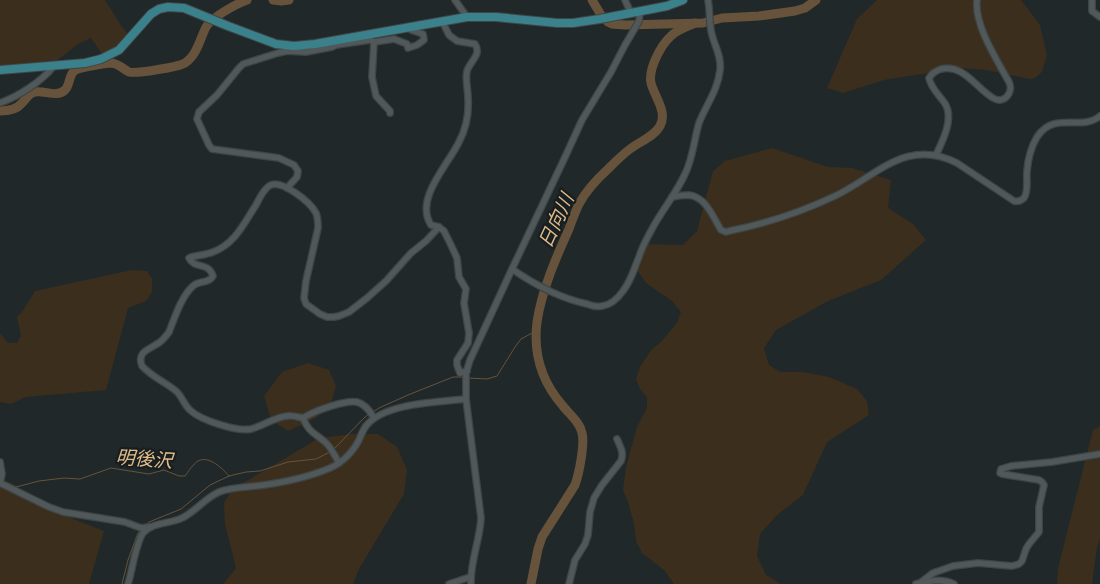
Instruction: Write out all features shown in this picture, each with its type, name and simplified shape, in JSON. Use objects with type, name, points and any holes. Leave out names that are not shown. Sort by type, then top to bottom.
[{"type":"main road","points":[[0,70],[85,63],[101,59],[119,50],[151,14],[164,7],[178,7],[276,44],[304,46],[336,43],[467,17],[496,17],[573,23],[666,6],[683,0]]},
{"type":"street","points":[[456,0],[467,17]]},
{"type":"street","points":[[625,0],[631,13]]},
{"type":"street","points":[[512,269],[552,293],[592,306],[602,306],[613,301],[621,294],[629,282],[644,245],[660,215],[688,169],[694,138],[718,84],[721,68],[720,57],[711,31],[708,0]]},
{"type":"street","points":[[936,155],[943,141],[948,113],[944,103],[931,86],[930,78],[933,73],[947,69],[958,70],[996,100],[1002,100],[1011,90],[1011,86],[981,28],[977,11],[977,0]]},
{"type":"street","points":[[1092,0],[1092,11],[1100,17]]},
{"type":"street","points":[[450,584],[471,582],[481,526],[466,399],[466,374],[470,360],[582,120],[639,21],[640,11]]},
{"type":"street","points":[[442,21],[452,38],[457,42],[475,44],[478,51],[467,74],[468,111],[463,134],[434,183],[426,213],[431,225],[439,227],[444,231],[450,242],[457,258],[459,277],[466,289],[464,303],[468,343],[457,360],[460,373],[466,374]]},
{"type":"street","points":[[287,188],[297,177],[298,171],[294,165],[279,158],[212,149],[208,145],[197,119],[199,112],[217,95],[243,64],[278,53],[287,51],[306,52],[336,43],[370,40],[374,42],[394,39],[407,44],[408,48],[424,40],[423,34],[411,30],[410,27]]},
{"type":"street","points":[[374,42],[372,77],[376,96],[390,111],[390,114]]},
{"type":"street","points":[[0,103],[41,79],[54,66]]},
{"type":"street","points":[[672,196],[687,195],[698,198],[705,203],[721,230],[726,232],[764,223],[817,204],[836,196],[902,158],[918,154],[947,158],[1018,202],[1026,194],[1030,154],[1042,131],[1055,123],[1090,122],[1100,116]]},
{"type":"street","points":[[374,418],[362,404],[349,402],[311,413],[303,418],[288,416],[277,418],[251,429],[244,430],[224,426],[191,411],[179,394],[147,372],[140,363],[141,357],[146,350],[162,341],[169,332],[178,310],[192,287],[200,282],[208,281],[213,276],[206,266],[195,264],[189,258],[215,251],[229,243],[242,228],[269,186],[274,184],[287,188],[305,200],[318,217],[318,228],[304,298],[306,304],[327,317],[339,316],[359,305],[378,288],[411,252],[426,241],[439,227]]},
{"type":"street","points":[[0,462],[2,474],[0,483],[49,507],[63,512],[126,522],[141,528],[152,527],[175,521],[187,515],[219,492],[292,480],[330,468],[352,451],[365,428],[374,418],[383,413],[403,407],[466,399]]},
{"type":"street","points":[[303,418],[306,426],[311,432],[327,443],[339,462]]},
{"type":"street","points":[[569,584],[575,560],[588,535],[590,512],[594,498],[621,462],[623,454],[617,440]]},
{"type":"street","points":[[918,584],[933,573],[953,566],[978,563],[1012,566],[1022,561],[1026,549],[1039,532],[1039,507],[1044,484],[1039,480],[1002,474],[1000,472],[1001,469],[1100,454]]},
{"type":"street","points":[[128,584],[139,540],[146,530],[152,527]]},
{"type":"street","points":[[918,584],[945,580],[954,584]]},
{"type":"shaded area","points":[[0,0],[105,0],[128,34],[120,45],[102,54],[91,38],[78,44],[54,63],[0,67]]},
{"type":"shaded area","points":[[877,0],[1021,0],[1040,25],[1047,55],[1042,72],[1035,78],[1030,79],[986,70],[960,68],[884,80],[843,93],[827,88],[857,19]]},
{"type":"shaded area","points":[[772,148],[828,167],[852,168],[891,180],[888,208],[913,224],[926,240],[881,280],[828,301],[776,330],[764,348],[769,365],[780,372],[803,372],[829,377],[857,389],[867,401],[869,415],[827,442],[803,495],[777,515],[760,534],[757,556],[766,575],[781,584],[674,584],[664,570],[642,553],[636,541],[634,523],[623,490],[626,467],[637,427],[647,408],[647,397],[640,389],[636,379],[640,367],[651,350],[662,341],[677,323],[681,312],[672,301],[646,283],[637,270],[642,244],[683,245],[697,231],[713,171],[725,161]]},
{"type":"shaded area","points":[[132,270],[147,271],[152,279],[152,292],[146,301],[128,308],[106,390],[25,397],[11,404],[0,402],[0,333],[8,343],[17,343],[21,336],[17,317],[35,291]]},
{"type":"shaded area","points":[[308,363],[329,370],[336,386],[330,406],[316,418],[288,431],[271,420],[264,396],[282,372]]},
{"type":"shaded area","points":[[1100,426],[1100,539],[1097,547],[1092,584],[1057,584],[1058,568],[1093,430]]},
{"type":"shaded area","points":[[353,434],[378,434],[397,447],[407,470],[404,494],[359,569],[353,584],[223,584],[236,568],[225,524],[224,503],[233,488],[319,438]]},
{"type":"shaded area","points":[[9,482],[73,519],[104,531],[89,584],[0,584],[0,485]]},
{"type":"waterway","points":[[0,111],[17,108],[33,93],[54,94],[62,92],[67,87],[71,75],[81,68],[112,63],[119,65],[129,72],[133,72],[181,65],[189,60],[206,27],[213,19],[247,0]]},
{"type":"waterway","points":[[273,0],[289,0]]},
{"type":"waterway","name":"日向川","points":[[592,0],[601,15],[608,22],[625,25],[703,23],[722,18],[759,16],[795,11],[805,8],[816,0]]},
{"type":"waterway","name":"日向川","points":[[531,584],[542,537],[575,485],[583,444],[579,425],[555,397],[540,367],[536,334],[542,298],[554,262],[585,194],[621,156],[651,136],[660,126],[662,121],[661,110],[651,83],[653,64],[659,51],[671,36],[695,23]]},
{"type":"waterway","points":[[468,378],[487,379],[497,376],[521,339],[536,331]]},
{"type":"waterway","points":[[373,412],[408,395],[453,377],[464,377]]},
{"type":"waterway","points":[[333,450],[369,414]]},
{"type":"waterway","name":"明後沢","points":[[147,524],[181,509],[210,485],[229,476],[260,471],[288,462],[316,459],[330,452]]},
{"type":"waterway","name":"明後沢","points":[[3,481],[16,487],[39,481],[64,478],[80,479],[111,468],[149,474],[164,470],[179,476],[185,476],[194,464],[202,460],[211,461],[229,476]]},
{"type":"waterway","points":[[122,584],[128,560],[140,531]]}]
